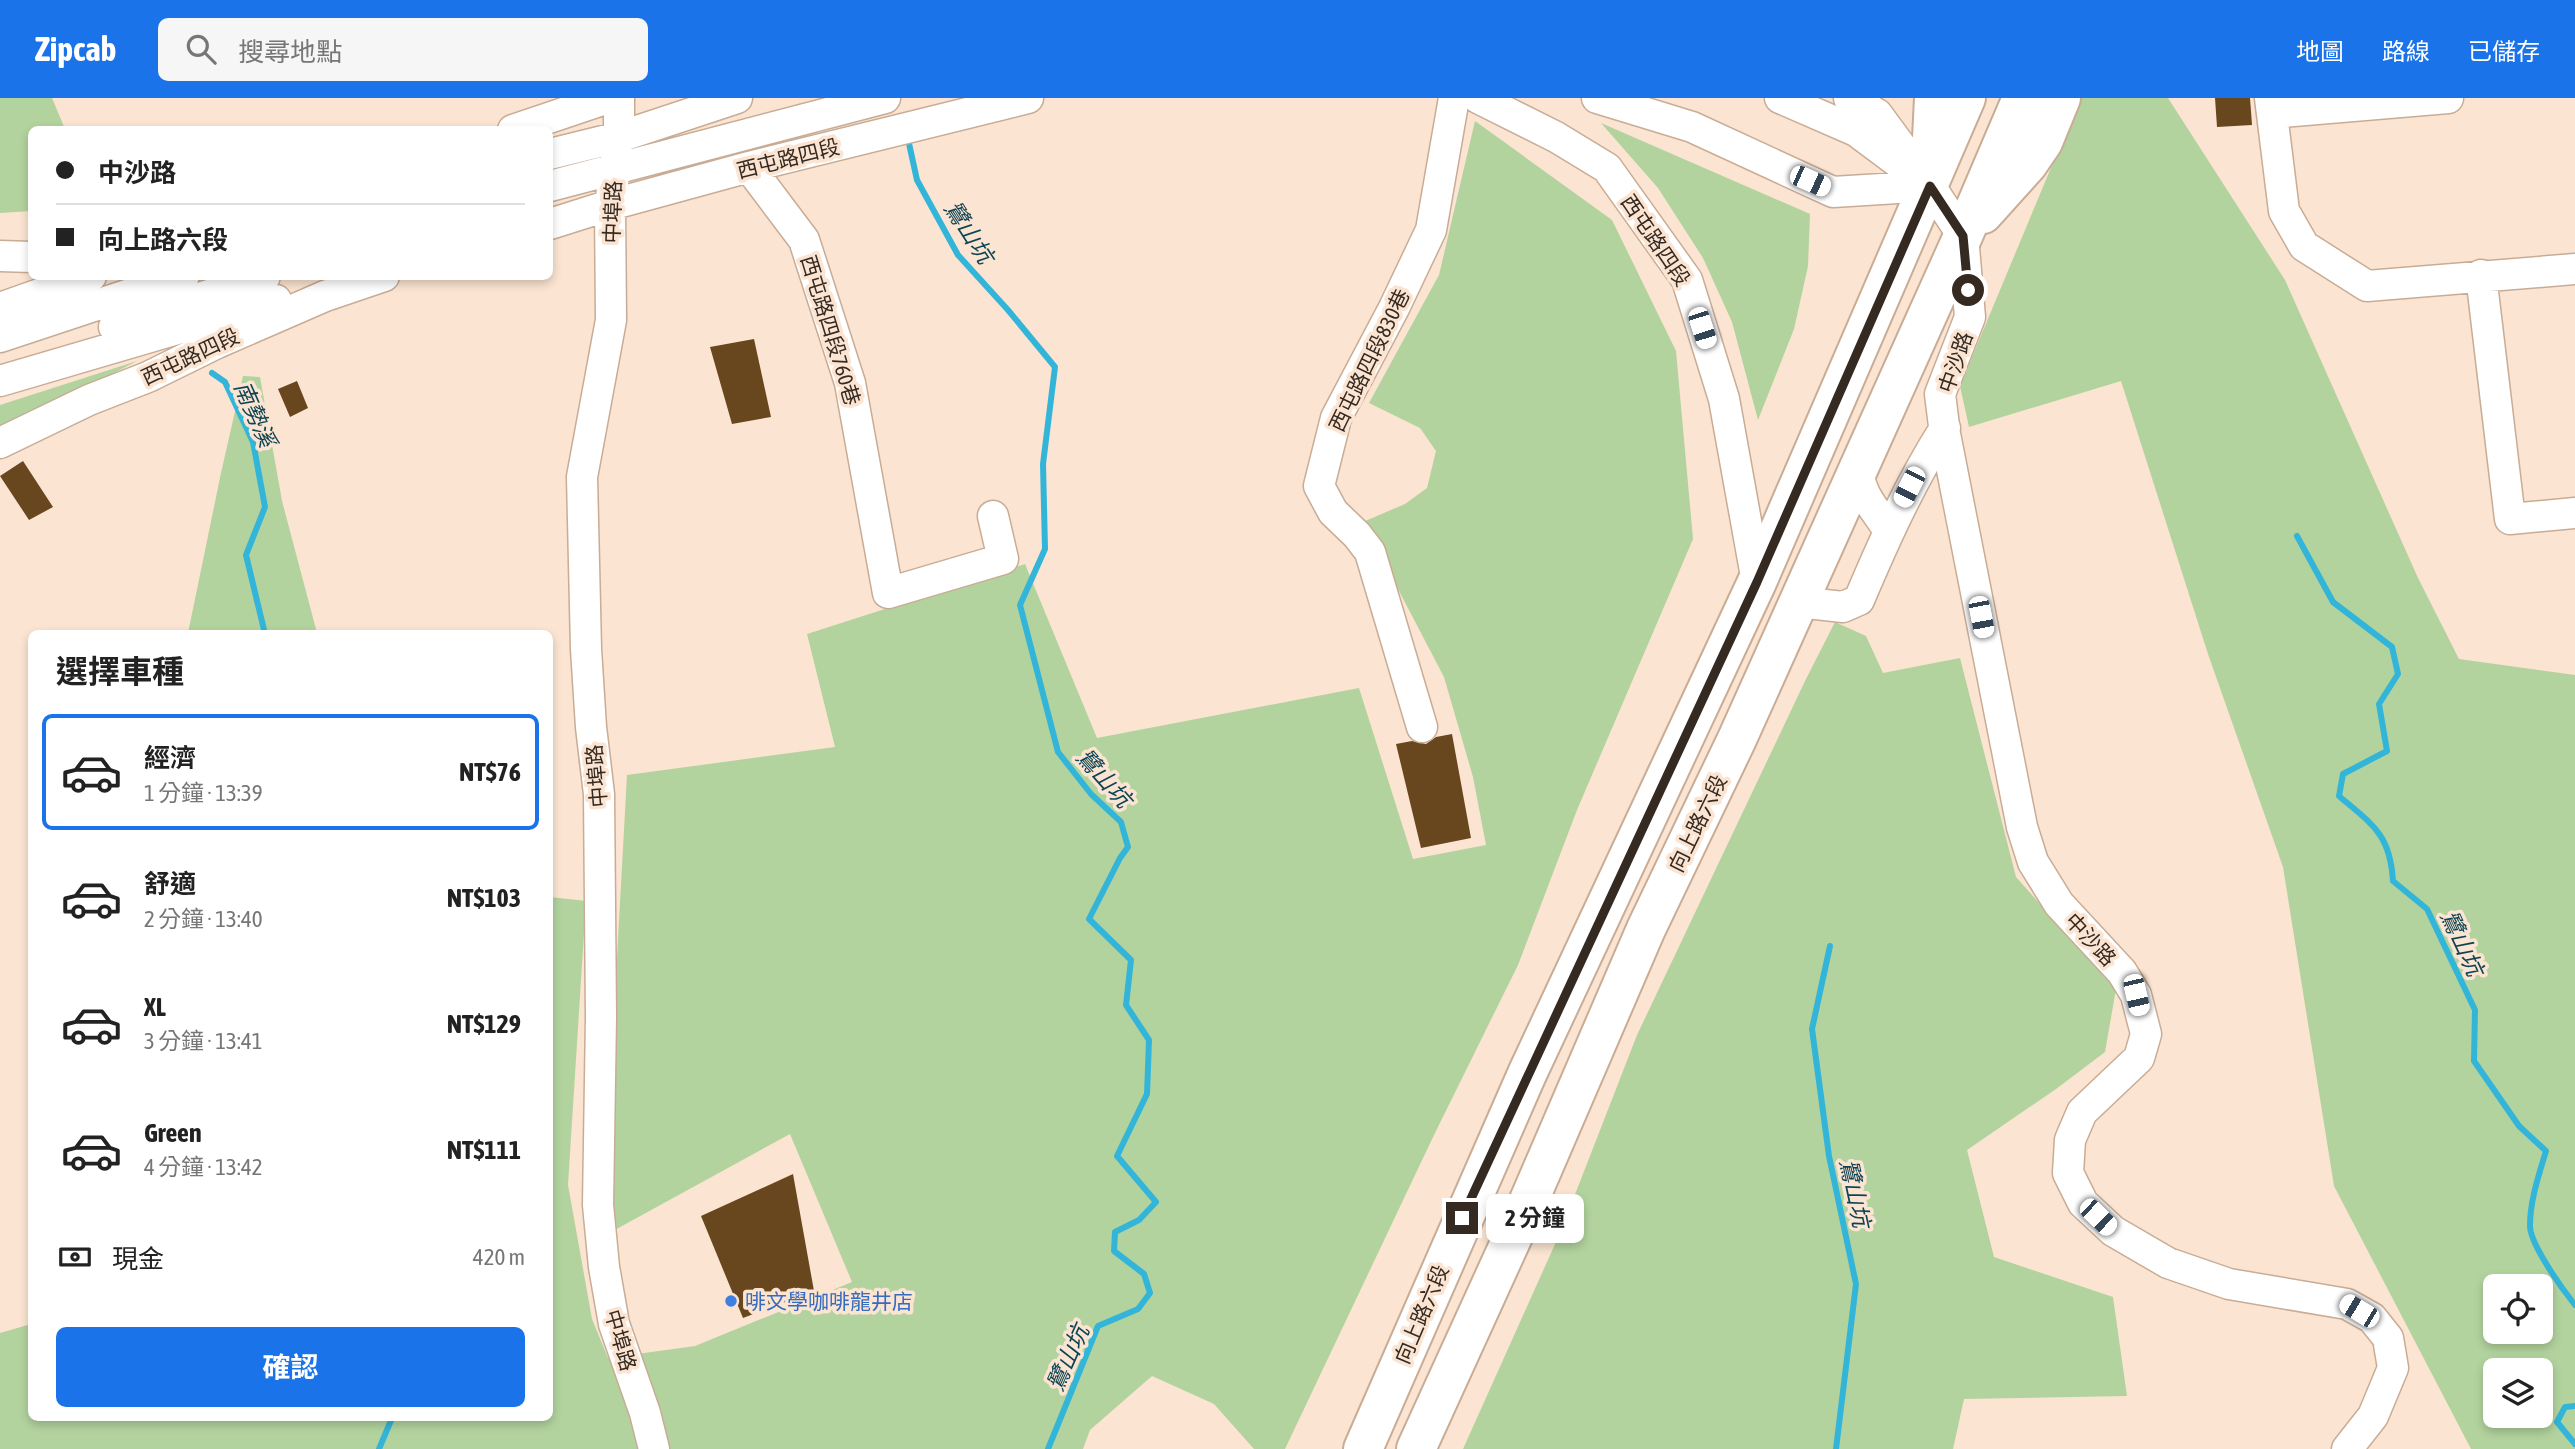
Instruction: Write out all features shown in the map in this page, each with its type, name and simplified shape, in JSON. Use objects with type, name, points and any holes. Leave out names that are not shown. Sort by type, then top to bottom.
[{"type":"main road","name":"向上路六段","points":[[1930,186],[1934,98]]},
{"type":"main road","name":"向上路六段","points":[[1363,1449],[1517,1098],[1757,582],[1966,98]]},
{"type":"main road","name":"向上路六段","points":[[1416,1449],[1524,1212],[1646,929],[1737,739],[1963,236],[2022,98]]},
{"type":"main road","name":"向上路六段","points":[[1963,236],[2028,164],[2043,142],[2061,98]]},
{"type":"street","points":[[525,126],[608,98]]},
{"type":"street","name":"中埠路","points":[[619,98],[619,137],[610,205],[611,320],[582,477],[586,649],[600,807],[598,1206],[604,1267],[614,1324],[645,1413],[654,1449]]},
{"type":"street","points":[[553,153],[619,137],[737,98]]},
{"type":"street","name":"西屯路四段","points":[[553,185],[885,98]]},
{"type":"street","name":"西屯路四段","points":[[553,223],[749,167],[1028,98]]},
{"type":"street","name":"西屯路四段830巷","points":[[1422,727],[1370,552],[1333,512],[1319,486],[1336,418],[1432,230],[1454,98]]},
{"type":"street","name":"西屯路四段","points":[[1478,98],[1556,137],[1607,168],[1687,280],[1724,399],[1757,582]]},
{"type":"street","points":[[1522,98],[1607,168]]},
{"type":"street","points":[[1597,98],[1692,127],[1833,192],[1930,186]]},
{"type":"street","points":[[1780,98],[1856,131],[1930,186]]},
{"type":"street","points":[[1849,98],[1878,114],[1963,236]]},
{"type":"street","points":[[1892,98],[1930,186]]},
{"type":"street","points":[[2448,98],[2271,105],[2284,211],[2304,246],[2367,286],[2575,269]]},
{"type":"street","name":"西屯路四段760巷","points":[[749,167],[804,240],[850,383],[888,593],[1003,559],[993,516]]},
{"type":"street","name":"中沙路","points":[[1963,236],[1970,317],[1940,394],[2022,827],[2033,862],[2059,904],[2122,972],[2136,995],[2146,1034],[2139,1058],[2082,1112],[2070,1140],[2068,1173],[2084,1203],[2113,1231],[2168,1263],[2229,1284],[2347,1304],[2372,1318],[2388,1338],[2393,1368],[2373,1416],[2347,1449]]},
{"type":"street","points":[[0,256],[28,257]]},
{"type":"street","points":[[2481,275],[2510,519],[2575,513]]},
{"type":"street","points":[[0,308],[80,280]]},
{"type":"street","points":[[0,337],[172,280]]},
{"type":"street","points":[[0,363],[253,280]]},
{"type":"street","points":[[124,344],[275,280]]},
{"type":"street","name":"西屯路四段","points":[[0,443],[89,400],[148,377],[217,342],[325,296],[372,280]]},
{"type":"street","points":[[124,344],[288,296],[325,296]]},
{"type":"street","name":"西屯路四段","points":[[0,381],[124,344]]},
{"type":"street","points":[[1798,602],[1843,607],[1858,600],[1918,471],[1945,428]]},
{"type":"street","points":[[1858,467],[1859,484],[1863,494],[1889,531]]},
{"type":"green space","points":[[0,98],[52,98],[64,126],[28,126],[28,211],[0,213]]},
{"type":"green space","points":[[2080,98],[2168,98],[2285,280],[2418,578],[2459,659],[2575,675],[2575,1449],[2471,1449],[2334,1186],[2283,867],[2208,654],[2121,381],[1969,427],[1960,386]]},
{"type":"green space","points":[[1475,121],[1612,220],[1676,351],[1693,539],[1577,810],[1518,965],[1285,1449],[1254,1449],[1214,1404],[1152,1376],[1090,1430],[1083,1449],[0,1449],[0,1333],[28,1325],[28,1421],[553,1421],[553,897],[586,901],[568,1185],[592,1319],[608,1358],[695,1346],[852,1282],[790,1134],[611,1232],[615,994],[627,775],[835,747],[807,634],[1025,564],[1097,738],[1359,688],[1413,859],[1486,845],[1473,777],[1444,677],[1363,522],[1405,504],[1427,488],[1436,451],[1420,428],[1369,403],[1439,275]]},
{"type":"green space","points":[[1601,123],[1810,214],[1808,266],[1794,329],[1758,420],[1732,322],[1703,258],[1658,188]]},
{"type":"green space","points":[[137,361],[0,432],[0,405]]},
{"type":"green space","points":[[243,376],[260,377],[282,501],[316,630],[189,630]]},
{"type":"green space","points":[[1835,622],[1866,636],[1883,673],[1960,658],[2016,877],[2116,989],[2105,1052],[1967,1150],[1994,1257],[2113,1297],[2127,1396],[1964,1399],[1953,1449],[1463,1449],[1560,1233],[1637,1035]]},
{"type":"building","points":[[2215,98],[2250,98],[2252,125],[2217,127]]},
{"type":"building","points":[[754,339],[771,417],[732,424],[710,347]]},
{"type":"building","points":[[297,381],[308,408],[290,417],[278,389]]},
{"type":"building","points":[[23,461],[53,507],[29,520],[0,476]]},
{"type":"building","points":[[1452,734],[1471,838],[1421,848],[1396,744],[1412,741],[1426,744],[1436,737]]},
{"type":"building","points":[[793,1174],[814,1291],[743,1318],[701,1216]]},
{"type":"waterway","name":"鷺山坑","points":[[908,139],[917,180],[958,255],[1055,367],[1043,464],[1045,549],[1020,605],[1058,752],[1091,794],[1121,822],[1128,847],[1089,919],[1131,960],[1126,1005],[1149,1040],[1147,1094],[1117,1156],[1156,1202],[1139,1220],[1115,1232],[1114,1251],[1144,1274],[1150,1293],[1138,1309],[1098,1326],[1048,1449]]},
{"type":"waterway","name":"南勢溪","points":[[212,373],[225,382],[253,442],[265,507],[246,555],[264,630]]},
{"type":"waterway","name":"鷺山坑","points":[[2297,536],[2333,602],[2392,647],[2398,674],[2379,704],[2387,751],[2343,774],[2339,796],[2370,823],[2384,841],[2393,881],[2427,909],[2475,1010],[2474,1061],[2519,1126],[2546,1151],[2533,1197],[2531,1233],[2548,1266],[2575,1305]]},
{"type":"waterway","name":"鷺山坑","points":[[1830,946],[1812,1029],[1829,1156],[1856,1284],[1836,1449]]},
{"type":"waterway","name":"鷺山坑","points":[[2575,1406],[2565,1407],[2557,1422],[2575,1444]]},
{"type":"waterway","name":"南勢溪","points":[[379,1449],[391,1421]]},
{"type":"place","name":"啡文學咖啡龍井店","points":[[731,1301]]},
{"type":"route","points":[[1462,1218],[1757,582],[1930,186],[1963,236],[1968,290]]}]
